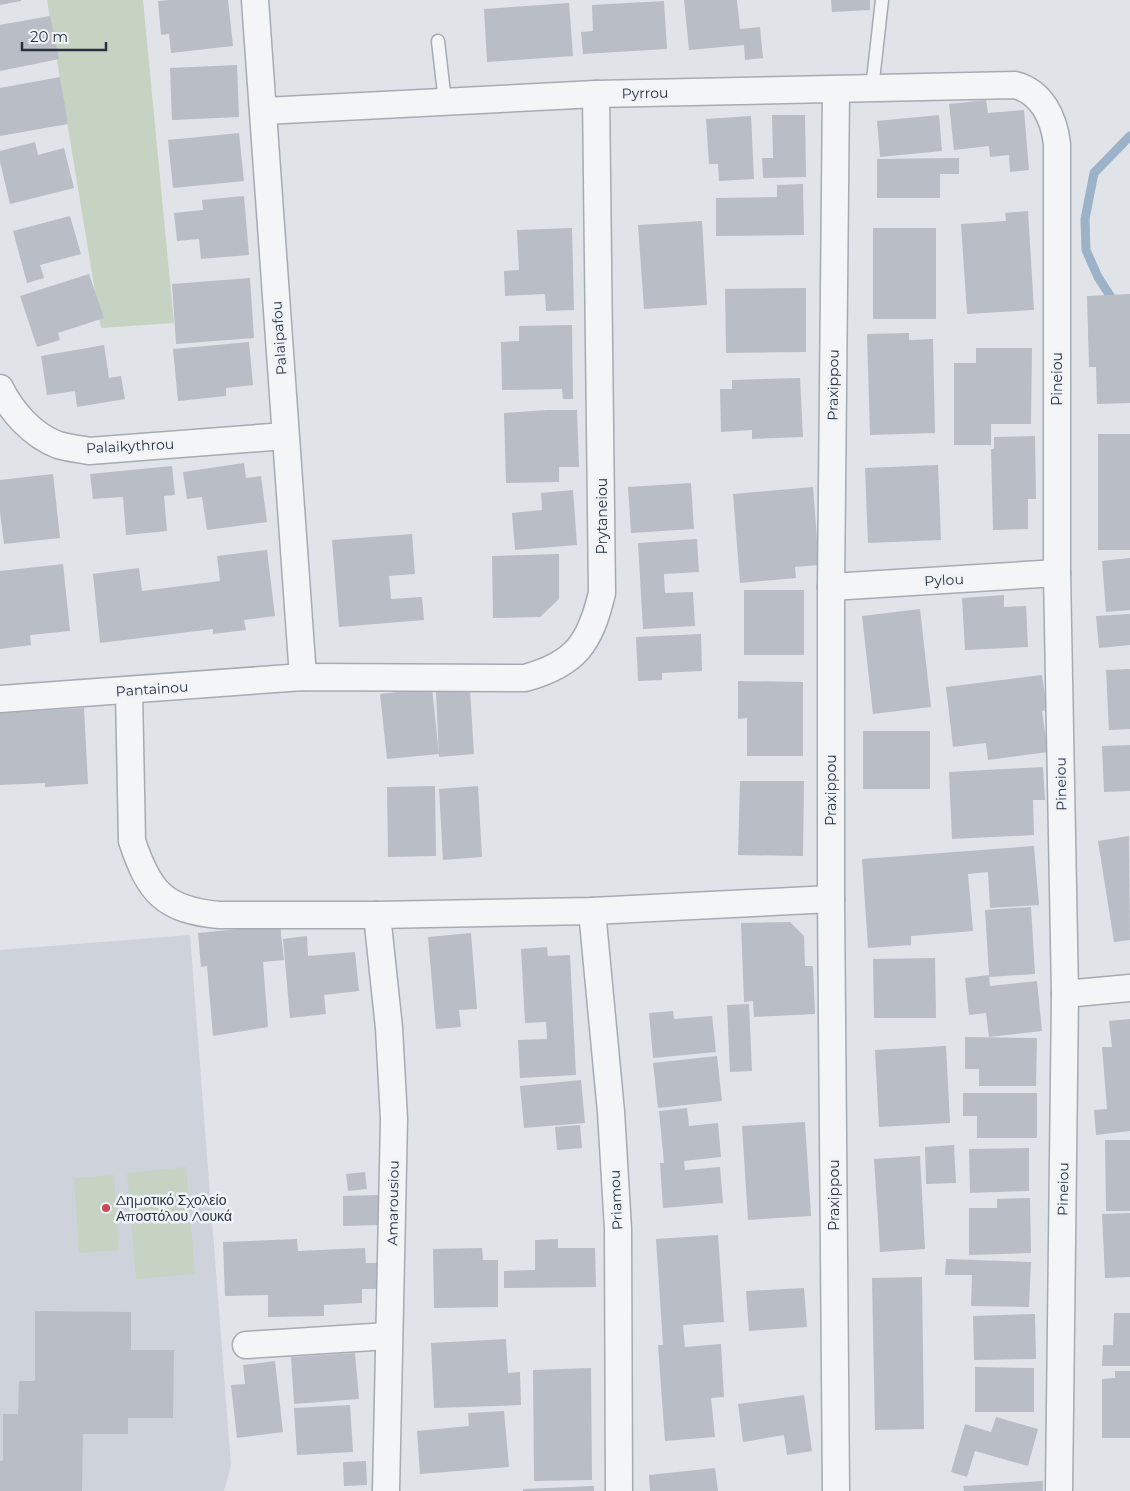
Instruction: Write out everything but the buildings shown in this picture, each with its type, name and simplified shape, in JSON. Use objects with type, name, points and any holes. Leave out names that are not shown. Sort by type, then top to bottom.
[{"type":"street","name":"Palaipafou","points":[[254,0],[264,111],[303,677]]},
{"type":"street","name":"Pyrrou","points":[[264,111],[596,94],[1015,85],[1026,88]]},
{"type":"street","name":"Pineiou","points":[[1026,88],[1048,111],[1055,125],[1057,144],[1057,573],[1065,994],[1059,1491]]},
{"type":"street","name":"Praxippou","points":[[836,90],[831,587],[831,898],[836,1491]]},
{"type":"street","name":"Prytaneiou","points":[[303,677],[525,678],[546,672],[563,662],[589,635],[602,593],[596,94]]},
{"type":"street","name":"Palaikythrou","points":[[0,388],[8,403],[30,429],[58,444],[89,451],[286,436]]},
{"type":"street","name":"Pylou","points":[[831,587],[1057,573]]},
{"type":"street","name":"Pantainou","points":[[0,700],[303,677]]},
{"type":"street","points":[[129,691],[132,841],[139,864],[162,896],[177,907],[212,914],[377,916],[592,911],[831,898]]},
{"type":"street","name":"Priamou","points":[[592,911],[611,1112],[618,1229],[619,1491]]},
{"type":"street","name":"Amarousiou","points":[[377,916],[389,1028],[394,1119],[393,1238],[388,1336],[386,1491]]},
{"type":"street","points":[[1065,994],[1130,988]]},
{"type":"street","points":[[246,1344],[388,1336]]},
{"type":"lane","points":[[872,89],[882,0]]},
{"type":"lane","points":[[438,41],[445,102]]},
{"type":"shaded area","name":"Δημοτικό Σχολείο Αποστόλου Λουκά","points":[[190,935],[231,1466],[224,1491],[0,1491],[0,950]]},
{"type":"green space","points":[[47,0],[143,0],[174,323],[101,328]]},
{"type":"green space","points":[[186,1167],[195,1274],[136,1279],[127,1173]]},
{"type":"green space","points":[[114,1175],[119,1250],[79,1253],[74,1178]]},
{"type":"waterway","points":[[1116,305],[1098,277],[1086,250],[1085,219],[1094,173],[1130,136]]},
{"type":"place","name":"Δημοτικό Σχολείο Αποστόλου Λουκά","points":[[106,1208]]}]
